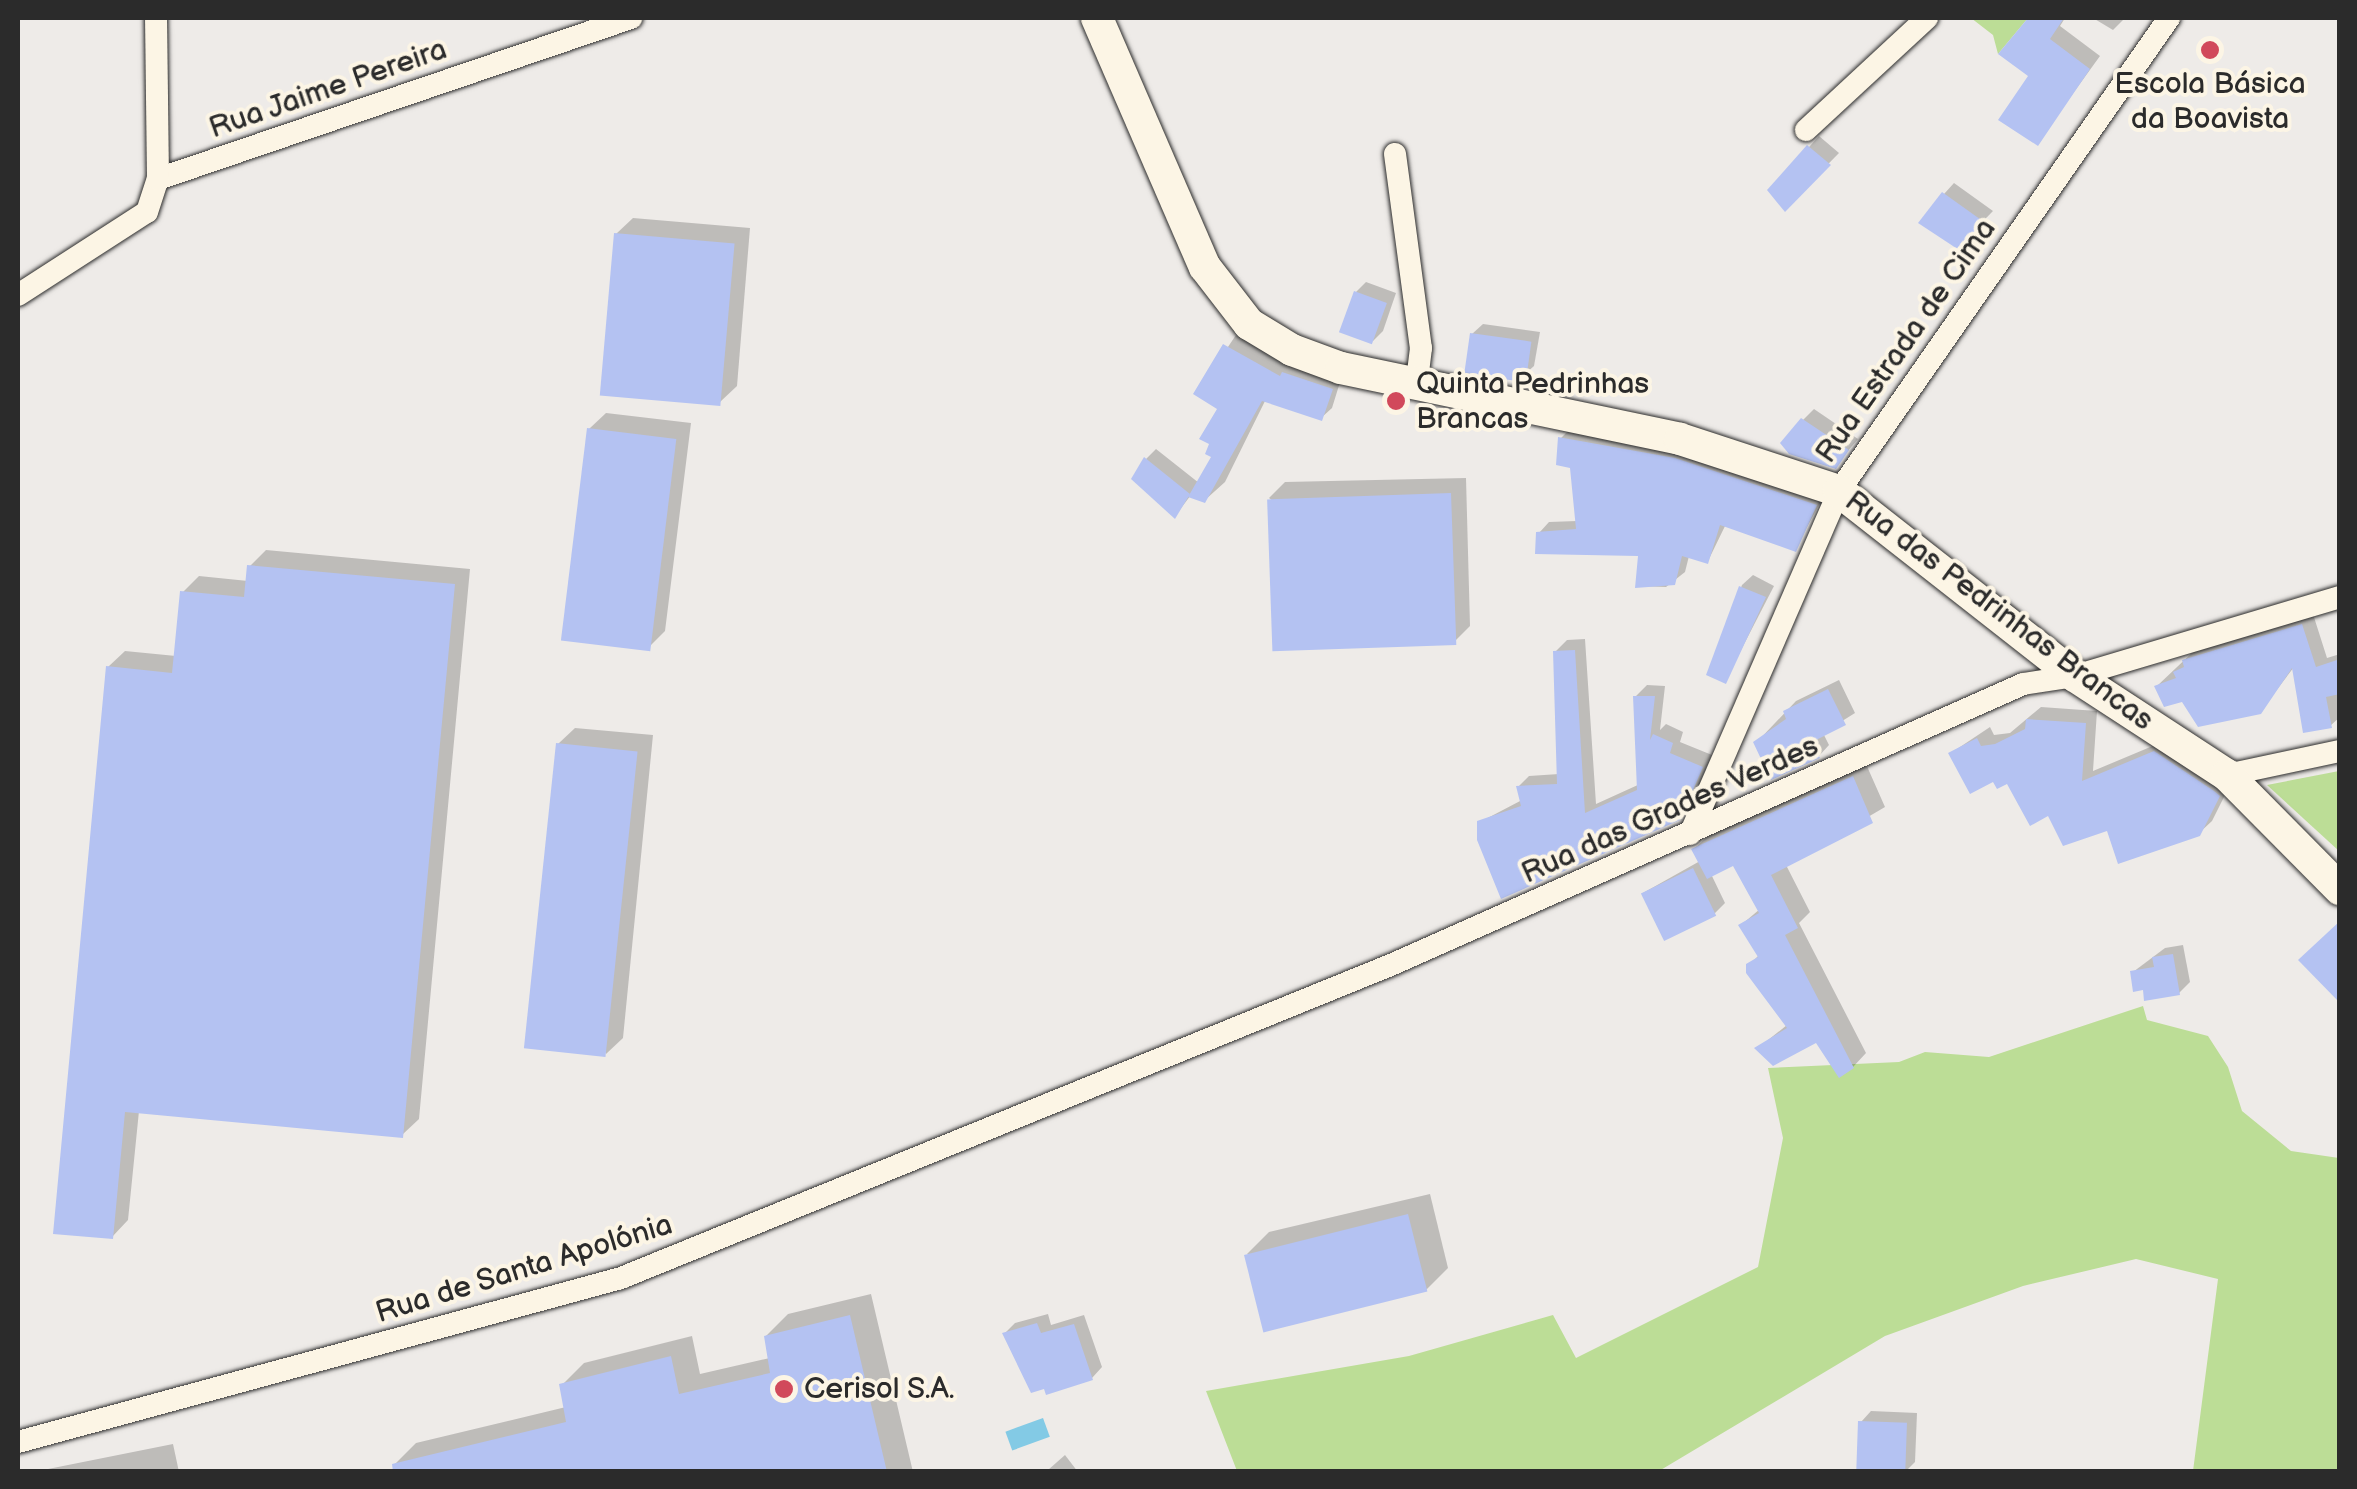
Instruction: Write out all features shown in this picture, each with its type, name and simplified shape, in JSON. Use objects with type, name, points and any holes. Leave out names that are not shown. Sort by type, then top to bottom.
[{"type":"street","points":[[18,295],[90,255],[147,212],[158,178],[156,18]]},
{"type":"street","name":"Rua Jaime Pereira","points":[[158,178],[632,18]]},
{"type":"street","name":"Rua das Pedrinhas Brancas","points":[[1097,18],[1222,295],[1250,324],[1292,350],[1416,387],[1680,439],[1839,491],[2075,676],[2227,774],[2340,889]]},
{"type":"street","points":[[1806,130],[1927,18]]},
{"type":"street","name":"Rua Estrada de Cima","points":[[1690,834],[1839,491],[2169,18]]},
{"type":"street","points":[[1395,154],[1422,348],[1416,387]]},
{"type":"street","name":"Rua das Grades Verdes","points":[[1034,1113],[1690,834],[2023,684],[2075,676],[2340,597]]},
{"type":"street","points":[[2227,774],[2340,752]]},
{"type":"street","name":"Rua de Santa Apolónia","points":[[18,1442],[621,1278],[1034,1113]]},
{"type":"green space","points":[[1971,18],[2028,18],[1998,54],[1993,35]]},
{"type":"green space","points":[[2340,771],[2339,851],[2267,785]]},
{"type":"green space","points":[[2143,1006],[2147,1020],[2208,1036],[2228,1067],[2242,1111],[2291,1151],[2339,1158],[2339,1471],[2193,1471],[2218,1279],[2136,1259],[2023,1286],[1885,1336],[1659,1471],[1237,1471],[1206,1391],[1409,1356],[1553,1315],[1576,1358],[1758,1267],[1783,1138],[1768,1068],[1899,1062],[1925,1052],[1989,1057]]},
{"type":"water","points":[[1043,1418],[1050,1437],[1012,1450],[1005,1432]]},
{"type":"building","points":[[2028,18],[2064,18],[2050,39],[2090,69],[2038,146],[1998,120],[2028,76],[1998,54]]},
{"type":"building","points":[[1807,145],[1831,165],[1785,212],[1767,190]]},
{"type":"building","points":[[1942,192],[1984,222],[1959,250],[1918,223]]},
{"type":"building","points":[[614,233],[735,244],[720,406],[600,395]]},
{"type":"building","points":[[1354,291],[1387,303],[1372,344],[1339,332]]},
{"type":"building","points":[[1470,333],[1531,342],[1526,382],[1464,374]]},
{"type":"building","points":[[1223,344],[1280,376],[1282,372],[1333,389],[1322,421],[1262,401],[1205,503],[1188,497],[1211,457],[1205,454],[1209,444],[1199,439],[1217,409],[1193,394]]},
{"type":"building","points":[[1801,418],[1849,450],[1836,469],[1789,454],[1780,443]]},
{"type":"building","points":[[587,428],[676,439],[650,651],[561,640]]},
{"type":"building","points":[[1558,437],[1675,458],[1817,505],[1796,552],[1720,525],[1708,564],[1682,556],[1675,585],[1635,588],[1638,556],[1535,554],[1536,532],[1576,529],[1570,468],[1556,465]]},
{"type":"building","points":[[1144,457],[1190,494],[1175,519],[1131,479]]},
{"type":"building","points":[[1451,493],[1456,645],[1272,651],[1267,499]]},
{"type":"building","points":[[247,565],[455,584],[403,1138],[125,1112],[113,1239],[53,1234],[106,666],[172,673],[180,591],[244,597]]},
{"type":"building","points":[[1739,586],[1766,597],[1726,684],[1706,675]]},
{"type":"building","points":[[2302,624],[2316,667],[2340,659],[2340,694],[2326,697],[2332,728],[2303,733],[2292,668],[2261,714],[2198,727],[2182,702],[2164,707],[2154,686],[2176,678],[2173,672],[2184,667],[2182,660]]},
{"type":"building","points":[[1575,650],[1585,813],[1637,790],[1633,696],[1655,696],[1650,740],[1653,734],[1673,743],[1670,753],[1703,767],[1680,820],[1501,899],[1477,840],[1477,821],[1521,806],[1516,786],[1557,784],[1553,651]]},
{"type":"building","points":[[1828,689],[1846,725],[1812,742],[1820,758],[1771,780],[1753,742],[1786,719],[1783,711]]},
{"type":"building","points":[[2026,719],[2086,723],[2082,781],[2154,751],[2214,791],[2220,796],[2200,836],[2118,864],[2107,831],[2063,846],[2048,816],[2030,826],[2007,784],[1997,789],[1993,782],[1970,794],[1948,753],[1977,738],[1981,746],[1995,744],[2025,729]]},
{"type":"building","points":[[556,743],[638,752],[605,1057],[524,1048]]},
{"type":"building","points":[[1853,776],[1873,823],[1771,875],[1798,928],[1785,935],[1854,1068],[1839,1078],[1816,1043],[1773,1066],[1754,1048],[1787,1028],[1746,973],[1746,964],[1758,957],[1738,925],[1759,913],[1733,866],[1707,879],[1691,849]]},
{"type":"building","points":[[1693,868],[1716,916],[1664,941],[1641,893]]},
{"type":"building","points":[[2340,921],[2340,1003],[2298,960]]},
{"type":"building","points":[[2173,954],[2180,995],[2144,1001],[2143,990],[2133,992],[2130,971],[2154,967],[2152,957]]},
{"type":"building","points":[[1408,1214],[1427,1292],[1263,1333],[1244,1255]]},
{"type":"building","name":"Cerisol S.A.","points":[[850,1315],[887,1472],[393,1472],[392,1464],[566,1422],[559,1384],[671,1356],[679,1394],[770,1373],[764,1336]]},
{"type":"building","points":[[1037,1323],[1041,1333],[1074,1324],[1093,1380],[1046,1395],[1044,1389],[1031,1393],[1002,1333]]},
{"type":"building","points":[[1858,1421],[1907,1423],[1905,1472],[1856,1472]]},
{"type":"place","name":"Escola Básica da Boavista","points":[[2210,50]]},
{"type":"place","name":"Quinta Pedrinhas Brancas","points":[[1396,401]]},
{"type":"place","name":"Cerisol S.A.","points":[[784,1389]]}]
